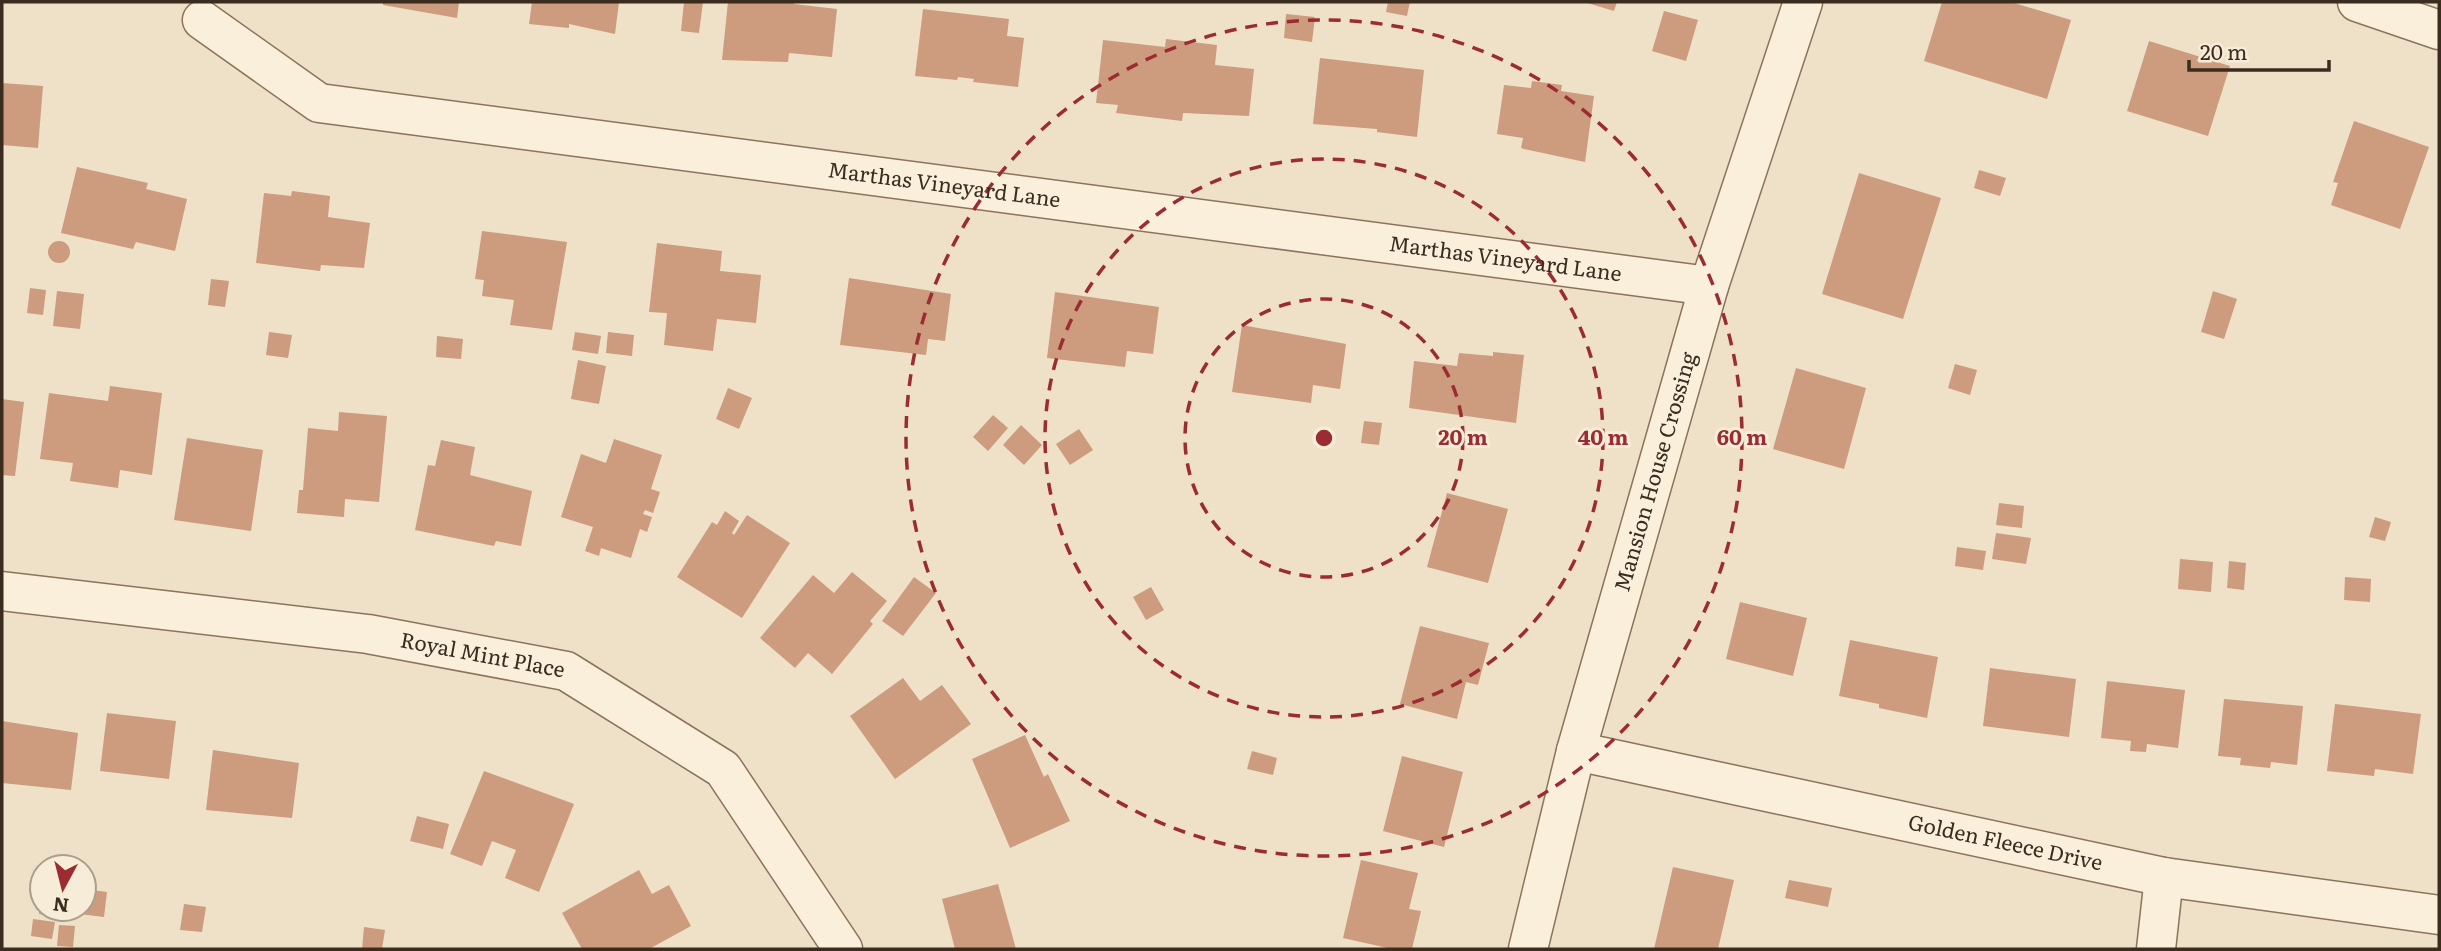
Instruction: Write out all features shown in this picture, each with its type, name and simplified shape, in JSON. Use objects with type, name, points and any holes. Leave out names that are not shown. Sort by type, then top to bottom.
[{"type":"street","name":"Mansion House Crossing","points":[[1528,949],[1576,751],[1709,286],[1803,2]]},
{"type":"street","points":[[2357,2],[2439,30]]},
{"type":"street","name":"Marthas Vineyard Lane","points":[[202,20],[318,103],[1709,286]]},
{"type":"street","name":"Royal Mint Place","points":[[2,591],[368,634],[566,671],[723,769],[843,949]]},
{"type":"street","name":"Golden Fleece Drive","points":[[1576,751],[2164,877],[2439,915]]},
{"type":"street","points":[[2155,949],[2164,877]]},
{"type":"building","points":[[383,2],[459,2],[457,18],[383,5]]},
{"type":"building","points":[[532,2],[619,2],[615,34],[569,24],[569,28],[529,24]]},
{"type":"building","points":[[684,2],[703,2],[699,33],[681,31]]},
{"type":"building","points":[[728,2],[794,2],[837,9],[832,57],[789,53],[788,62],[722,60]]},
{"type":"building","points":[[1388,2],[1410,2],[1407,16],[1386,12]]},
{"type":"building","points":[[1584,2],[1617,2],[1614,11]]},
{"type":"building","points":[[1942,2],[2011,2],[2071,20],[2047,99],[1924,61]]},
{"type":"building","points":[[923,9],[1009,19],[1007,36],[1024,38],[1018,87],[973,82],[974,79],[958,77],[957,80],[915,76]]},
{"type":"building","points":[[1664,11],[1698,20],[1686,61],[1652,51]]},
{"type":"building","points":[[1286,14],[1315,17],[1312,42],[1284,38]]},
{"type":"building","points":[[1166,39],[1217,45],[1215,65],[1254,69],[1249,116],[1183,113],[1182,121],[1116,113],[1118,105],[1096,103],[1103,40],[1165,47]]},
{"type":"building","points":[[2149,41],[2230,66],[2208,136],[2127,111]]},
{"type":"building","points":[[1320,58],[1424,70],[1417,137],[1377,132],[1377,129],[1313,124]]},
{"type":"building","points":[[1532,81],[1562,85],[1561,91],[1594,96],[1585,162],[1524,149],[1521,148],[1523,138],[1497,134],[1504,85],[1531,88]]},
{"type":"building","points":[[2,83],[43,86],[38,148],[2,145]]},
{"type":"building","points":[[2354,121],[2429,147],[2400,229],[2331,205],[2338,183],[2333,182]]},
{"type":"building","points":[[77,167],[148,183],[146,189],[187,199],[175,251],[136,242],[133,249],[61,233]]},
{"type":"building","points":[[1979,170],[2006,178],[2000,196],[1974,188]]},
{"type":"building","points":[[1859,173],[1941,198],[1903,319],[1822,294]]},
{"type":"building","points":[[292,191],[330,196],[328,217],[370,223],[364,268],[321,265],[320,271],[256,263],[264,193],[291,196]]},
{"type":"building","points":[[482,231],[567,242],[552,330],[510,325],[514,300],[482,296],[484,280],[475,279]]},
{"type":"building","points":[[59,241],[67,244],[70,252],[67,260],[59,263],[51,260],[48,252],[51,244]]},
{"type":"building","points":[[657,243],[722,251],[720,271],[761,275],[756,323],[717,319],[713,351],[664,345],[667,313],[649,312]]},
{"type":"building","points":[[849,278],[951,294],[945,341],[928,339],[926,355],[840,345]]},
{"type":"building","points":[[211,279],[229,281],[225,307],[208,305]]},
{"type":"building","points":[[30,288],[46,290],[43,315],[27,313]]},
{"type":"building","points":[[57,291],[84,294],[80,329],[53,326]]},
{"type":"building","points":[[2213,291],[2237,299],[2224,339],[2201,332]]},
{"type":"building","points":[[1055,292],[1159,307],[1153,354],[1127,351],[1125,367],[1047,358]]},
{"type":"building","points":[[1242,325],[1346,344],[1340,389],[1313,385],[1311,403],[1232,392]]},
{"type":"building","points":[[269,332],[292,335],[288,358],[266,355]]},
{"type":"building","points":[[575,332],[601,336],[598,354],[572,350]]},
{"type":"building","points":[[608,332],[634,335],[632,356],[606,353]]},
{"type":"building","points":[[437,336],[463,339],[461,359],[436,357]]},
{"type":"building","points":[[1493,352],[1524,355],[1516,423],[1409,408],[1414,361],[1457,366],[1459,353],[1493,356]]},
{"type":"building","points":[[578,360],[606,366],[599,404],[571,399]]},
{"type":"building","points":[[1955,364],[1977,370],[1970,395],[1948,388]]},
{"type":"building","points":[[1796,368],[1866,388],[1844,469],[1773,449]]},
{"type":"building","points":[[110,386],[162,393],[152,475],[120,470],[118,488],[70,481],[73,463],[40,459],[49,393],[108,401]]},
{"type":"building","points":[[728,388],[752,398],[739,429],[716,419]]},
{"type":"building","points":[[2,399],[24,402],[15,476],[2,475]]},
{"type":"building","points":[[339,412],[387,416],[379,502],[345,499],[344,517],[297,513],[299,490],[303,490],[308,428],[338,431]]},
{"type":"building","points":[[993,415],[1008,428],[988,451],[973,437]]},
{"type":"building","points":[[1364,421],[1382,423],[1379,445],[1361,443]]},
{"type":"building","points":[[1021,425],[1042,445],[1024,465],[1003,445]]},
{"type":"building","points":[[1079,429],[1093,450],[1070,465],[1056,444]]},
{"type":"building","points":[[187,438],[263,450],[251,531],[174,520]]},
{"type":"building","points":[[614,439],[662,455],[651,489],[660,492],[653,513],[645,510],[643,514],[652,517],[647,532],[640,529],[631,558],[601,548],[599,556],[585,551],[593,527],[561,517],[581,454],[606,463]]},
{"type":"building","points":[[441,440],[475,447],[470,475],[532,491],[521,546],[496,541],[494,546],[415,530],[428,465],[435,466]]},
{"type":"building","points":[[1447,493],[1508,509],[1488,583],[1427,567]]},
{"type":"building","points":[[1999,503],[2024,506],[2022,528],[1996,525]]},
{"type":"building","points":[[725,511],[739,521],[732,533],[734,535],[747,515],[790,543],[742,618],[677,577],[712,522],[717,525]]},
{"type":"building","points":[[2375,517],[2391,522],[2385,541],[2369,537]]},
{"type":"building","points":[[1996,533],[2031,538],[2026,564],[1992,559]]},
{"type":"building","points":[[1957,547],[1986,551],[1983,570],[1955,566]]},
{"type":"building","points":[[2180,559],[2213,562],[2211,592],[2178,589]]},
{"type":"building","points":[[2229,561],[2246,563],[2244,590],[2227,588]]},
{"type":"building","points":[[852,572],[887,601],[870,621],[873,624],[832,674],[808,653],[795,668],[760,638],[813,575],[834,593]]},
{"type":"building","points":[[914,577],[936,593],[903,636],[882,621]]},
{"type":"building","points":[[2345,577],[2371,579],[2370,602],[2344,600]]},
{"type":"building","points":[[1151,587],[1164,610],[1146,620],[1133,597]]},
{"type":"building","points":[[1740,602],[1807,618],[1793,676],[1726,659]]},
{"type":"building","points":[[1420,626],[1489,643],[1478,685],[1466,682],[1457,719],[1400,704]]},
{"type":"building","points":[[1850,640],[1938,657],[1927,718],[1839,696]]},
{"type":"building","points":[[1990,668],[2076,679],[2069,737],[1983,726]]},
{"type":"building","points":[[903,678],[920,701],[942,685],[971,724],[895,779],[850,716]]},
{"type":"building","points":[[2107,681],[2185,690],[2178,748],[2147,744],[2146,752],[2130,751],[2131,741],[2101,738]]},
{"type":"building","points":[[2224,699],[2303,706],[2297,765],[2271,762],[2270,768],[2240,765],[2241,758],[2218,756]]},
{"type":"building","points":[[2335,704],[2421,714],[2413,774],[2375,769],[2374,776],[2327,771]]},
{"type":"building","points":[[107,713],[176,721],[169,779],[100,771]]},
{"type":"building","points":[[2,721],[78,733],[71,790],[2,783]]},
{"type":"building","points":[[1025,735],[1044,777],[1048,774],[1070,821],[1010,848],[972,759]]},
{"type":"building","points":[[213,750],[299,763],[292,818],[206,810]]},
{"type":"building","points":[[1252,751],[1277,758],[1273,775],[1247,769]]},
{"type":"building","points":[[1402,756],[1463,772],[1444,847],[1383,831]]},
{"type":"building","points":[[484,771],[574,804],[539,892],[505,878],[516,850],[492,841],[482,866],[450,854]]},
{"type":"building","points":[[417,816],[449,824],[443,849],[410,841]]},
{"type":"building","points":[[1361,860],[1418,873],[1409,909],[1421,911],[1412,949],[1392,949],[1343,938]]},
{"type":"building","points":[[1673,867],[1734,880],[1718,949],[1654,949]]},
{"type":"building","points":[[639,870],[652,894],[669,885],[691,926],[649,949],[582,949],[562,913]]},
{"type":"building","points":[[1789,880],[1832,888],[1828,907],[1785,898]]},
{"type":"building","points":[[998,884],[1016,949],[955,949],[942,899]]},
{"type":"building","points":[[98,891],[107,892],[104,917],[98,916]]},
{"type":"building","points":[[184,904],[206,907],[202,932],[180,930]]},
{"type":"building","points":[[33,923],[55,923],[52,939],[31,936]]},
{"type":"building","points":[[59,925],[75,926],[73,947],[57,946]]},
{"type":"building","points":[[364,927],[385,930],[382,949],[362,949]]}]
